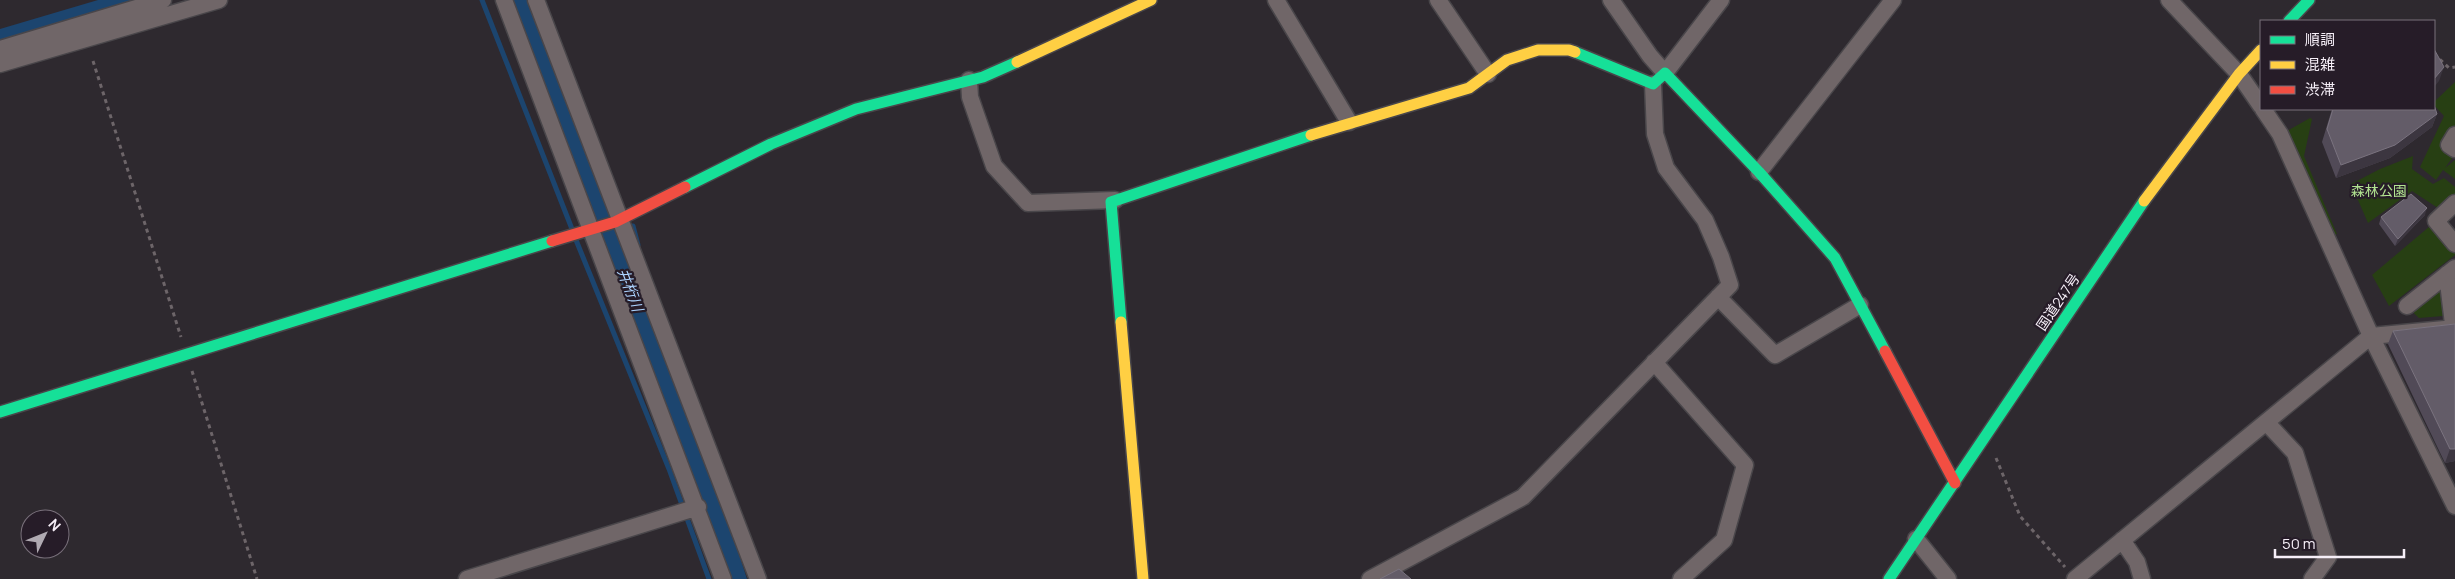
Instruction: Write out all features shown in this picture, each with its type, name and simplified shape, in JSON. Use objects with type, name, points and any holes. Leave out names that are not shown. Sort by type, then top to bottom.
[{"type":"main road","points":[[0,412],[618,220],[771,144],[847,113],[983,77],[1151,0]]},
{"type":"main road","points":[[2290,20],[2309,0]]},
{"type":"main road","points":[[1143,579],[1111,202],[1348,122],[1469,88],[1507,60],[1538,50],[1569,50],[1653,84],[1665,73],[1760,172],[1834,258],[1935,442],[1955,483]]},
{"type":"main road","name":"国道247号","points":[[1889,579],[2141,205],[2239,74],[2260,51]]},
{"type":"street","points":[[0,50],[163,0]]},
{"type":"street","points":[[0,64],[182,5],[219,0]]},
{"type":"street","points":[[504,0],[698,508],[723,579]]},
{"type":"street","points":[[536,0],[618,220],[758,579]]},
{"type":"street","points":[[1276,0],[1348,122]]},
{"type":"street","points":[[1438,0],[1488,74]]},
{"type":"street","points":[[1611,0],[1650,56],[1665,73],[1721,0]]},
{"type":"street","points":[[1760,172],[1893,0]]},
{"type":"street","points":[[2169,0],[2239,74],[2260,105]]},
{"type":"street","points":[[34,39],[48,50]]},
{"type":"street","points":[[969,80],[970,97],[994,166],[1028,203],[1115,200]]},
{"type":"street","points":[[1370,579],[1522,497],[1730,285],[1721,257],[1705,220],[1666,168],[1655,134],[1653,84]]},
{"type":"street","points":[[2263,110],[2280,134],[2371,336],[2455,506]]},
{"type":"street","points":[[2455,135],[2449,144],[2455,149]]},
{"type":"street","points":[[2455,203],[2436,221],[2455,244]]},
{"type":"street","points":[[2407,306],[2451,271]]},
{"type":"street","points":[[2075,579],[2371,336],[2454,326],[2451,271]]},
{"type":"street","points":[[1718,297],[1775,355],[1860,306]]},
{"type":"street","points":[[1654,362],[1746,465],[1724,540],[1681,579]]},
{"type":"street","points":[[2266,422],[2295,454],[2328,557],[2312,579]]},
{"type":"street","points":[[467,579],[698,508]]},
{"type":"street","points":[[1916,539],[1948,579]]},
{"type":"street","points":[[2122,540],[2137,562],[2142,579]]},
{"type":"path","points":[[2435,55],[2449,68],[2455,67]]},
{"type":"path","points":[[93,61],[257,579]]},
{"type":"path","points":[[1986,435],[2020,516],[2075,579]]},
{"type":"green space","name":"森林公園","points":[[2455,82],[2455,154],[2445,168],[2455,160],[2455,179],[2443,170],[2436,180],[2420,167],[2444,116],[2435,106],[2435,101]]},
{"type":"green space","points":[[2310,118],[2312,119],[2304,156],[2337,234],[2333,236],[2287,131]]},
{"type":"green space","name":"森林公園","points":[[2413,156],[2412,169],[2433,184],[2444,178],[2455,187],[2455,196],[2441,210],[2412,191],[2368,223],[2351,184],[2380,169]]},
{"type":"green space","name":"森林公園","points":[[2436,221],[2455,244],[2455,255],[2389,306],[2372,275]]},
{"type":"green space","points":[[2455,280],[2455,315],[2419,318],[2403,303]]},
{"type":"water","points":[[98,0],[139,0],[0,43],[0,29]]},
{"type":"water","name":"井桁川","points":[[510,0],[527,0],[722,500],[747,579],[729,579]]},
{"type":"building","points":[[2435,51],[2444,67],[2435,78]]},
{"type":"building","points":[[2435,108],[2437,114],[2395,145],[2341,165],[2327,129],[2333,110],[2435,110]]},
{"type":"building","points":[[2411,194],[2427,208],[2398,239],[2381,217]]},
{"type":"building","points":[[2455,324],[2455,449],[2450,449],[2393,331]]},
{"type":"building","points":[[1399,569],[1411,579],[1380,579]]},
{"type":"waterway","points":[[482,0],[572,229]]},
{"type":"waterway","points":[[633,226],[638,245]]},
{"type":"waterway","points":[[576,240],[669,469],[709,579]]},
{"type":"traffic: fast","points":[[2290,20],[2309,0]]},
{"type":"traffic: fast","points":[[1575,52],[1653,84],[1665,73],[1759,172],[1835,258],[1885,351]]},
{"type":"traffic: fast","points":[[685,187],[771,144],[856,109],[983,77],[1017,62]]},
{"type":"traffic: fast","points":[[1121,322],[1111,202],[1311,135]]},
{"type":"traffic: fast","points":[[1889,579],[2144,201]]},
{"type":"traffic: fast","points":[[0,412],[552,241]]},
{"type":"traffic: slow","points":[[1017,62],[1151,0]]},
{"type":"traffic: slow","points":[[1311,135],[1469,88],[1507,60],[1538,50],[1569,50],[1575,52]]},
{"type":"traffic: slow","points":[[2144,201],[2239,74],[2260,51]]},
{"type":"traffic: slow","points":[[1121,322],[1143,579]]},
{"type":"traffic: jam","points":[[552,241],[615,222],[685,187]]},
{"type":"traffic: jam","points":[[1885,351],[1955,483]]}]
